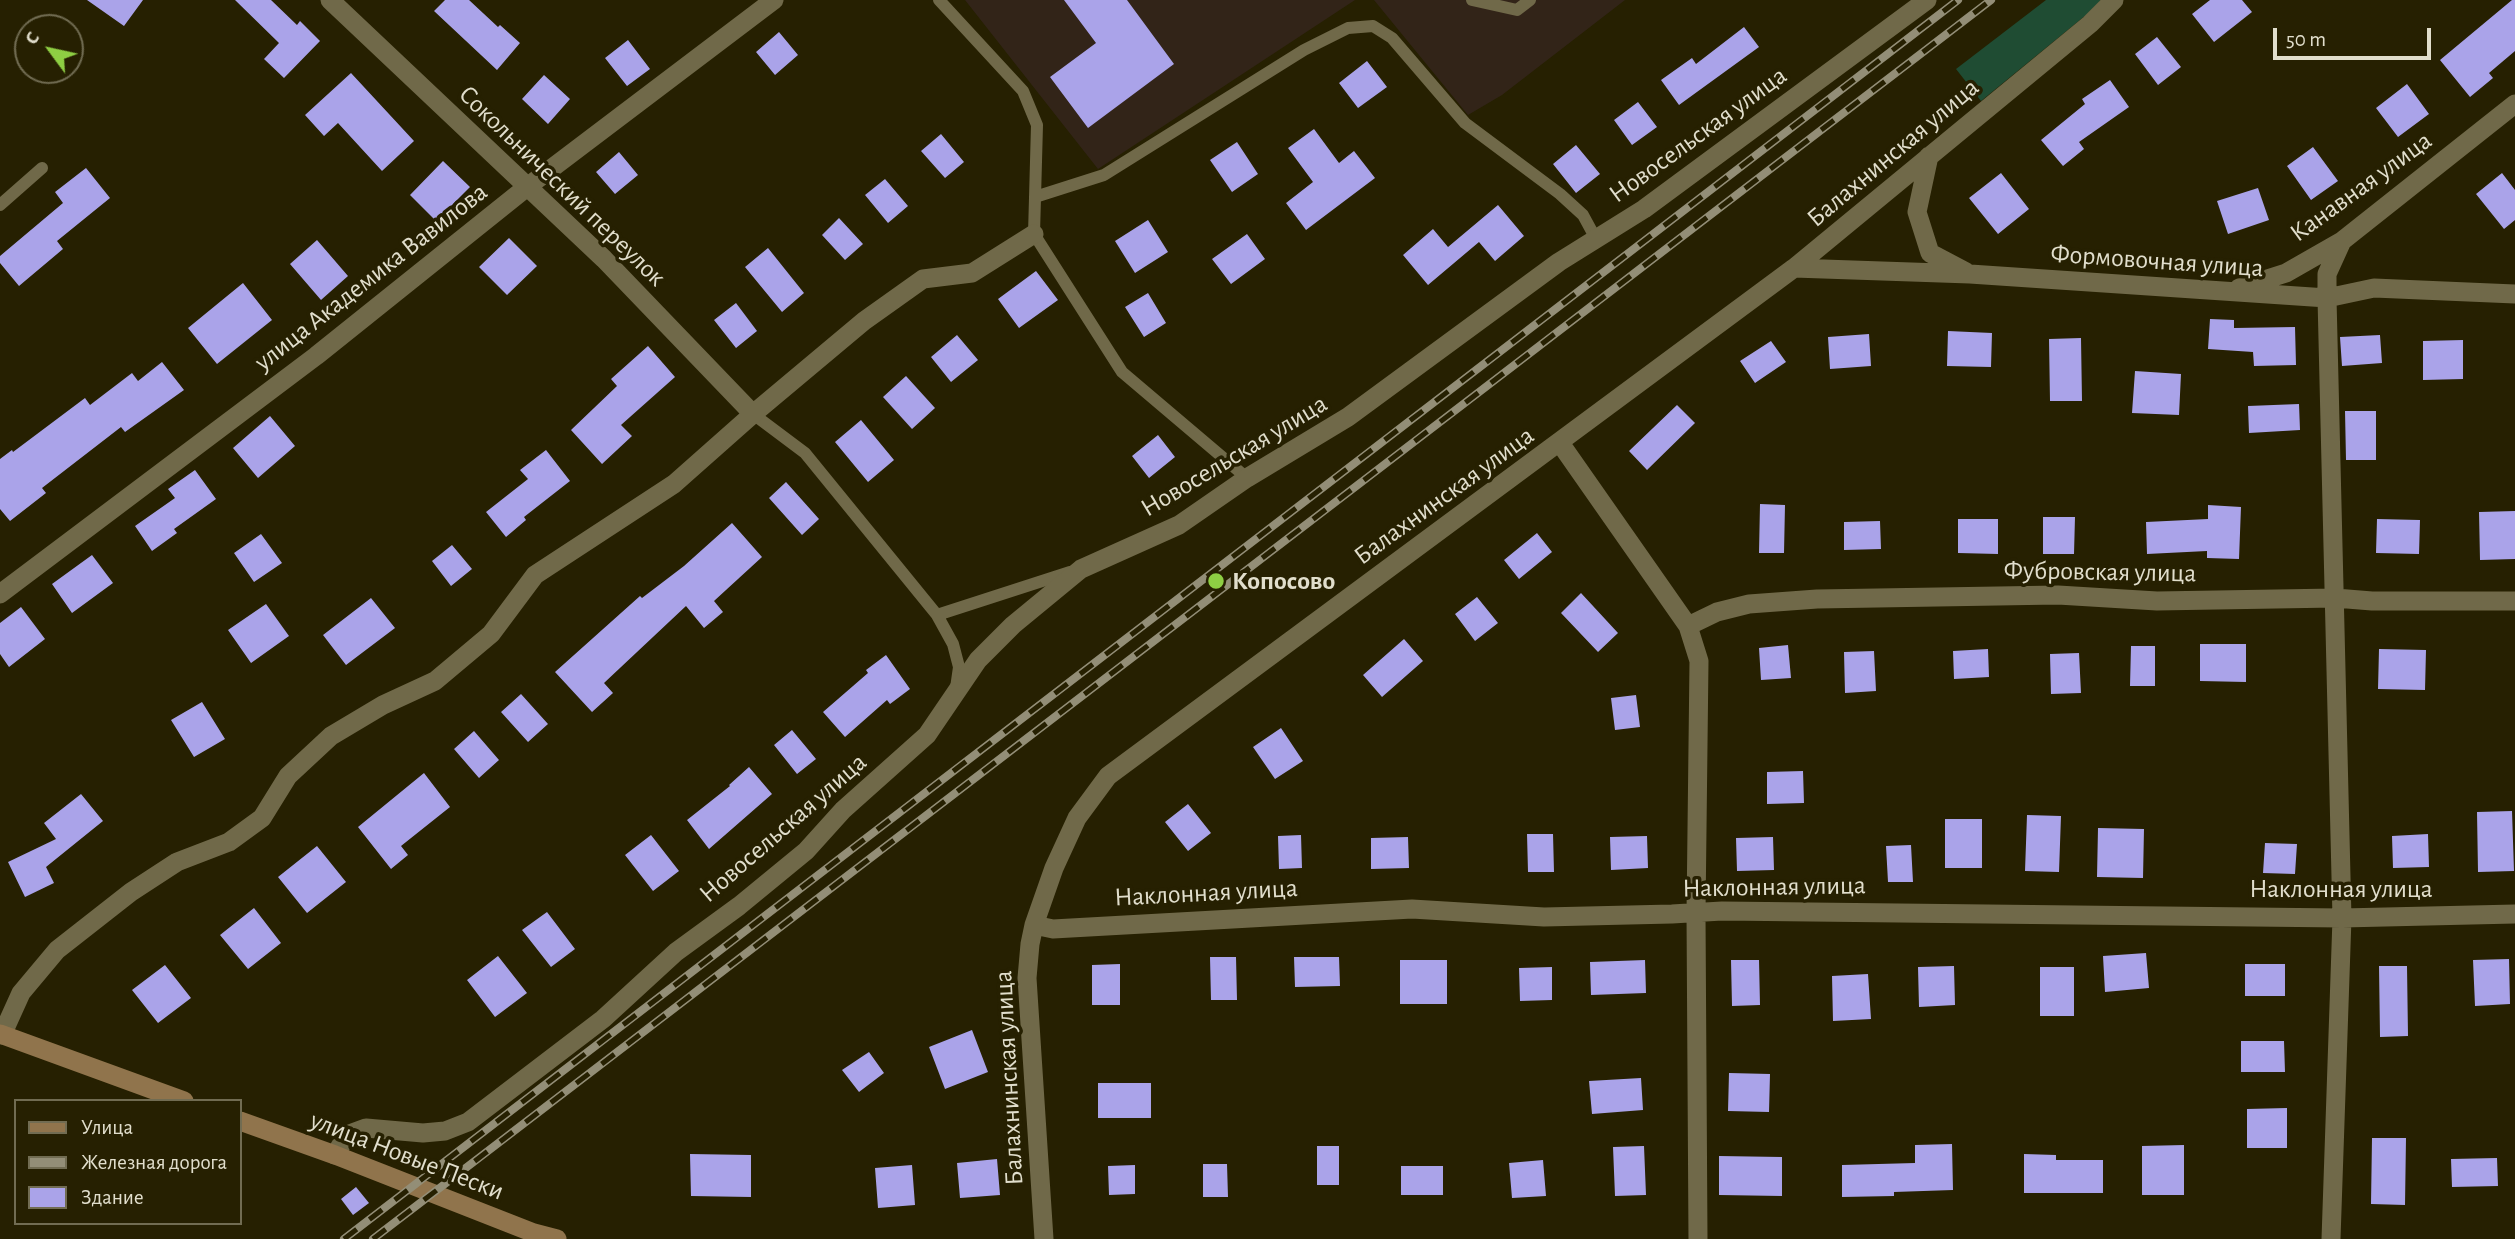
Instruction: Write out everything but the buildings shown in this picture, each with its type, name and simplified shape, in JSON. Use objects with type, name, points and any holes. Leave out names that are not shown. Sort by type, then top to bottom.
[{"type":"main road","points":[[1,1035],[178,1099]]},
{"type":"main road","name":"улица Новые Пески","points":[[242,1122],[534,1233],[557,1239]]},
{"type":"street","name":"Сокольнический переулок","points":[[330,0],[604,259],[752,414]]},
{"type":"street","name":"улица Академика Вавилова","points":[[0,594],[317,356],[527,187],[774,0]]},
{"type":"street","name":"Новосельская улица","points":[[335,1155],[347,1135],[366,1128],[423,1133],[445,1130],[468,1122],[603,1019],[676,952],[739,906],[806,851],[843,810],[927,735],[978,660],[1013,625],[1081,569],[1179,525],[1247,478],[1348,417],[1559,262],[1644,209],[1927,0]]},
{"type":"street","name":"Балахнинская улица","points":[[1044,1239],[1027,978],[1034,925],[1054,868],[1077,818],[1108,776],[1794,268],[2090,24],[2114,0]]},
{"type":"street","name":"Канавная улица","points":[[2226,292],[2286,273],[2342,241],[2515,104]]},
{"type":"street","points":[[1929,156],[1917,212],[1930,253],[1970,274]]},
{"type":"street","points":[[1,1035],[21,993],[57,950],[131,892],[177,862],[229,842],[262,818],[288,776],[331,736],[383,705],[435,681],[491,634],[535,575],[674,484],[752,414],[864,321],[923,279],[972,273],[1034,234]]},
{"type":"street","points":[[2331,1239],[2342,918],[2327,274],[2342,241]]},
{"type":"street","name":"Формовочная улица","points":[[1794,268],[1970,274],[2327,298],[2374,288],[2515,294]]},
{"type":"street","points":[[1560,443],[1688,625],[1699,661],[1696,913],[1698,1239]]},
{"type":"street","name":"Фубровская улица","points":[[1688,625],[1717,612],[1749,604],[1817,599],[2058,595],[2157,601],[2335,598],[2372,601],[2515,601]]},
{"type":"street","name":"Наклонная улица","points":[[1034,925],[1053,929],[1412,909],[1544,917],[1722,911],[2342,918],[2515,914]]},
{"type":"lane","points":[[939,0],[1023,91],[1037,125],[1034,234],[1122,372],[1247,478]]},
{"type":"lane","points":[[1472,0],[1517,10],[1530,0]]},
{"type":"lane","points":[[1035,197],[1104,175],[1304,50],[1348,28],[1373,26],[1392,38],[1465,122],[1518,165],[1560,194],[1583,215],[1596,239]]},
{"type":"lane","points":[[0,205],[42,168]]},
{"type":"lane","points":[[752,414],[805,453],[937,615],[953,645],[959,667],[955,696]]},
{"type":"lane","points":[[937,615],[1081,569]]},
{"type":"shaded area","points":[[965,0],[1355,0],[1098,169]]},
{"type":"shaded area","points":[[1374,0],[1625,0],[1502,95],[1468,115]]},
{"type":"green space","points":[[2046,0],[2101,0],[1981,101],[1956,69]]},
{"type":"railway","points":[[344,1239],[1958,0]]},
{"type":"railway","points":[[373,1239],[1991,0]]},
{"type":"place","name":"Копосово","points":[[1216,581]]}]
